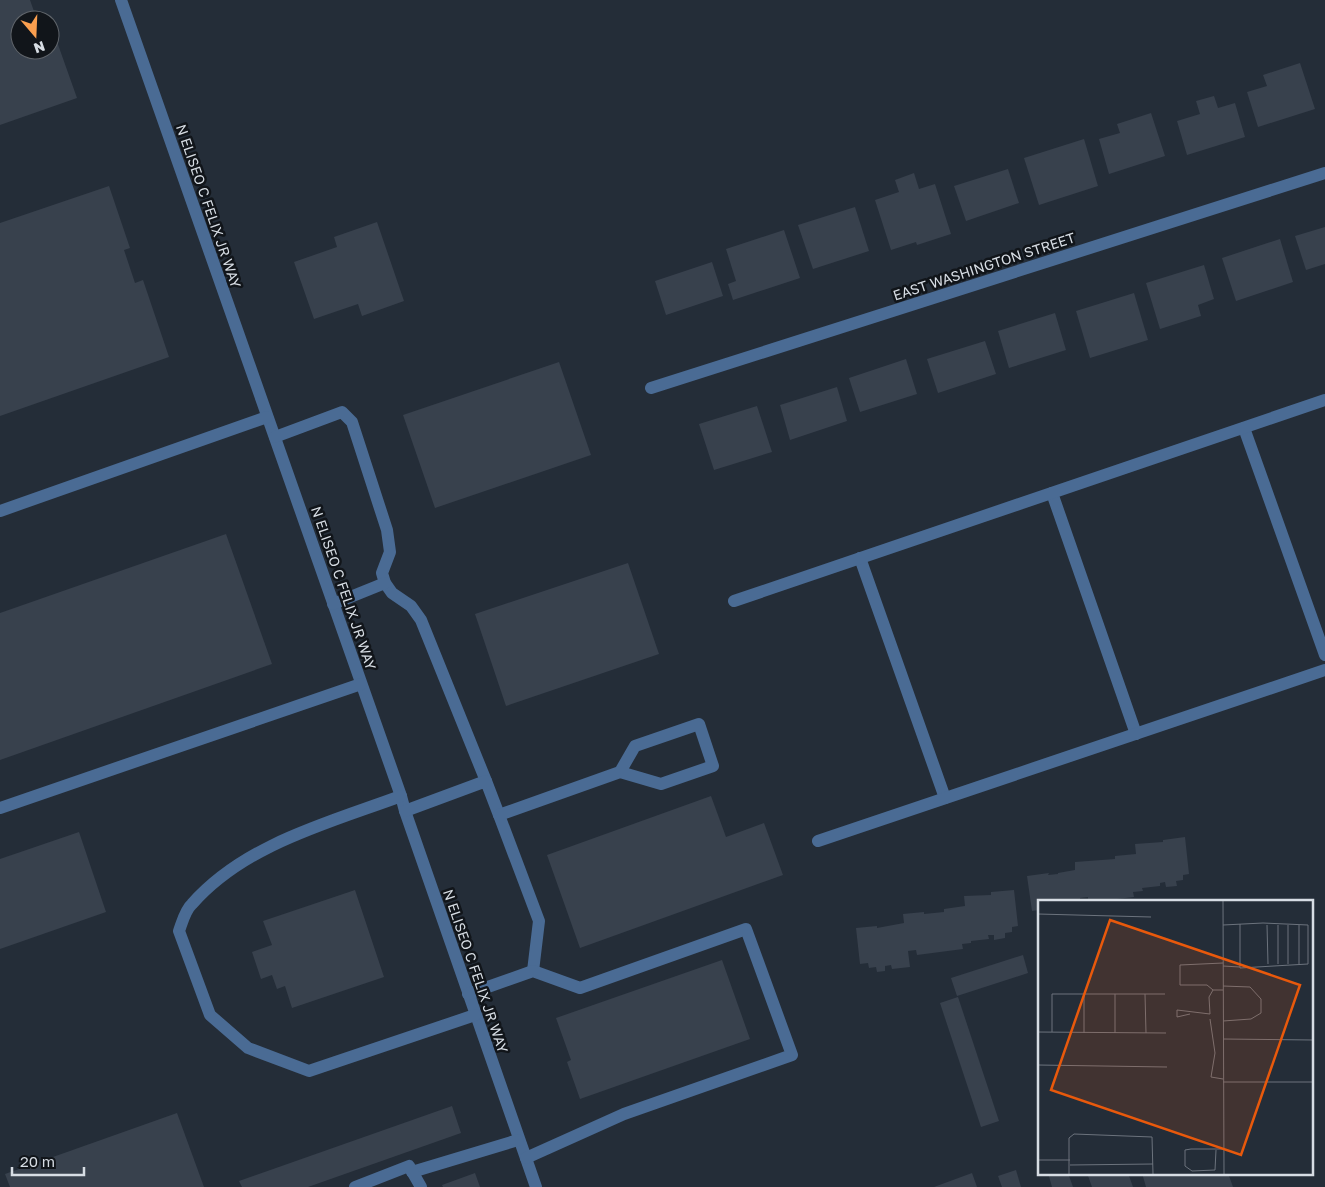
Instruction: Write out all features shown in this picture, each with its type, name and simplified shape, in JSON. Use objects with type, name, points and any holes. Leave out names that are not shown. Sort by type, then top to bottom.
[{"type":"street","name":"N ELISEO C FELIX JR WAY","points":[[121,0],[362,684],[518,1140],[536,1187]]},
{"type":"street","name":"EAST WASHINGTON STREET","points":[[651,388],[1325,173]]},
{"type":"street","points":[[734,601],[1325,400]]},
{"type":"street","points":[[275,437],[342,412],[352,422],[387,530],[390,552],[382,573],[392,593],[411,606],[421,620],[486,781],[539,921],[533,971]]},
{"type":"street","points":[[0,511],[267,417]]},
{"type":"street","points":[[1244,428],[1325,655]]},
{"type":"street","points":[[1052,493],[1136,734]]},
{"type":"street","points":[[860,558],[945,798]]},
{"type":"street","points":[[333,604],[386,582]]},
{"type":"street","points":[[818,841],[1325,670]]},
{"type":"street","points":[[0,808],[362,684]]},
{"type":"street","points":[[499,815],[620,772],[661,784],[713,766],[699,724],[635,746],[620,772]]},
{"type":"street","points":[[405,811],[486,781]]},
{"type":"street","points":[[401,796],[284,840],[230,870],[190,905],[179,931],[210,1015],[248,1048],[309,1071],[475,1015]]},
{"type":"street","points":[[468,994],[533,971],[580,988],[746,929],[792,1055],[624,1114],[526,1158]]},
{"type":"street","points":[[412,1172],[518,1140]]},
{"type":"street","points":[[355,1187],[409,1166],[421,1187]]},
{"type":"building","points":[[0,0],[30,0],[34,10],[10,10],[10,60],[60,60],[60,50],[77,98],[0,125]]},
{"type":"building","points":[[1300,63],[1315,109],[1258,127],[1247,92],[1267,86],[1263,75]]},
{"type":"building","points":[[1214,96],[1218,108],[1235,103],[1245,137],[1187,155],[1177,121],[1200,114],[1196,101]]},
{"type":"building","points":[[1151,113],[1165,156],[1109,174],[1099,139],[1120,133],[1117,124]]},
{"type":"building","points":[[1084,139],[1098,186],[1039,205],[1024,158]]},
{"type":"building","points":[[1008,169],[1019,203],[966,221],[954,186]]},
{"type":"building","points":[[914,173],[919,189],[935,184],[951,234],[917,245],[916,242],[891,250],[875,200],[899,192],[895,180]]},
{"type":"building","points":[[109,186],[130,248],[124,250],[135,283],[143,280],[169,357],[0,416],[0,223]]},
{"type":"building","points":[[855,207],[869,251],[813,269],[798,225]]},
{"type":"building","points":[[377,222],[404,301],[362,316],[358,304],[314,319],[294,262],[337,247],[334,237]]},
{"type":"building","points":[[1325,227],[1325,264],[1306,270],[1295,236]]},
{"type":"building","points":[[784,230],[800,278],[733,300],[728,284],[736,281],[726,249]]},
{"type":"building","points":[[1280,239],[1293,282],[1236,301],[1222,258]]},
{"type":"building","points":[[712,262],[723,296],[666,315],[655,281]]},
{"type":"building","points":[[1204,265],[1214,299],[1198,305],[1201,316],[1160,329],[1146,283]]},
{"type":"building","points":[[1134,293],[1148,340],[1090,358],[1076,311]]},
{"type":"building","points":[[1055,313],[1066,350],[1009,368],[998,331]]},
{"type":"building","points":[[985,341],[996,374],[938,393],[927,359]]},
{"type":"building","points":[[906,359],[917,394],[860,412],[849,378]]},
{"type":"building","points":[[559,362],[591,455],[435,508],[403,415]]},
{"type":"building","points":[[837,387],[847,421],[790,440],[780,405]]},
{"type":"building","points":[[757,406],[772,452],[714,470],[699,424]]},
{"type":"building","points":[[226,534],[272,664],[0,760],[0,613]]},
{"type":"building","points":[[628,563],[659,654],[506,706],[475,614]]},
{"type":"building","points":[[711,796],[726,837],[764,823],[783,875],[580,948],[547,855]]},
{"type":"building","points":[[79,832],[106,912],[0,949],[0,859]]},
{"type":"building","points":[[1185,837],[1189,874],[1183,875],[1183,880],[1176,881],[1177,886],[1166,887],[1165,882],[1160,883],[1160,886],[1142,888],[1143,891],[1133,892],[1134,897],[1108,900],[1088,900],[1088,897],[1080,898],[1080,900],[1038,900],[1038,910],[1032,911],[1027,876],[1049,873],[1048,875],[1058,874],[1075,870],[1075,862],[1115,859],[1115,856],[1136,854],[1135,844],[1163,842],[1163,840]]},
{"type":"building","points":[[355,890],[384,977],[292,1008],[285,986],[277,989],[272,975],[261,979],[252,952],[272,945],[263,921]]},
{"type":"building","points":[[1014,890],[1018,926],[1012,927],[1012,932],[1005,933],[1005,938],[994,940],[994,935],[988,935],[989,939],[962,944],[963,949],[917,955],[916,950],[908,951],[910,967],[892,969],[891,965],[885,966],[885,971],[877,972],[876,967],[869,968],[868,963],[860,964],[856,928],[877,926],[877,928],[904,923],[903,914],[944,912],[944,909],[965,906],[964,896],[991,895],[991,892]]},
{"type":"building","points":[[1023,955],[1028,973],[957,996],[951,978]]},
{"type":"building","points":[[722,960],[750,1039],[580,1099],[567,1062],[571,1060],[556,1018]]},
{"type":"building","points":[[958,997],[999,1121],[981,1127],[940,1003]]},
{"type":"building","points":[[452,1106],[461,1133],[308,1187],[242,1187],[239,1181]]},
{"type":"building","points":[[177,1113],[204,1187],[10,1187],[5,1174]]},
{"type":"building","points":[[1016,1170],[1021,1187],[1002,1187],[998,1176]]},
{"type":"building","points":[[475,1173],[480,1187],[443,1187],[442,1185]]},
{"type":"building","points":[[972,1173],[977,1187],[934,1187]]},
{"type":"building","points":[[1048,1174],[1068,1174],[1073,1187],[1052,1187]]},
{"type":"building","points":[[1087,1174],[1128,1174],[1133,1187],[1092,1187]]},
{"type":"building","points":[[1142,1174],[1228,1174],[1233,1187],[1146,1187]]}]
